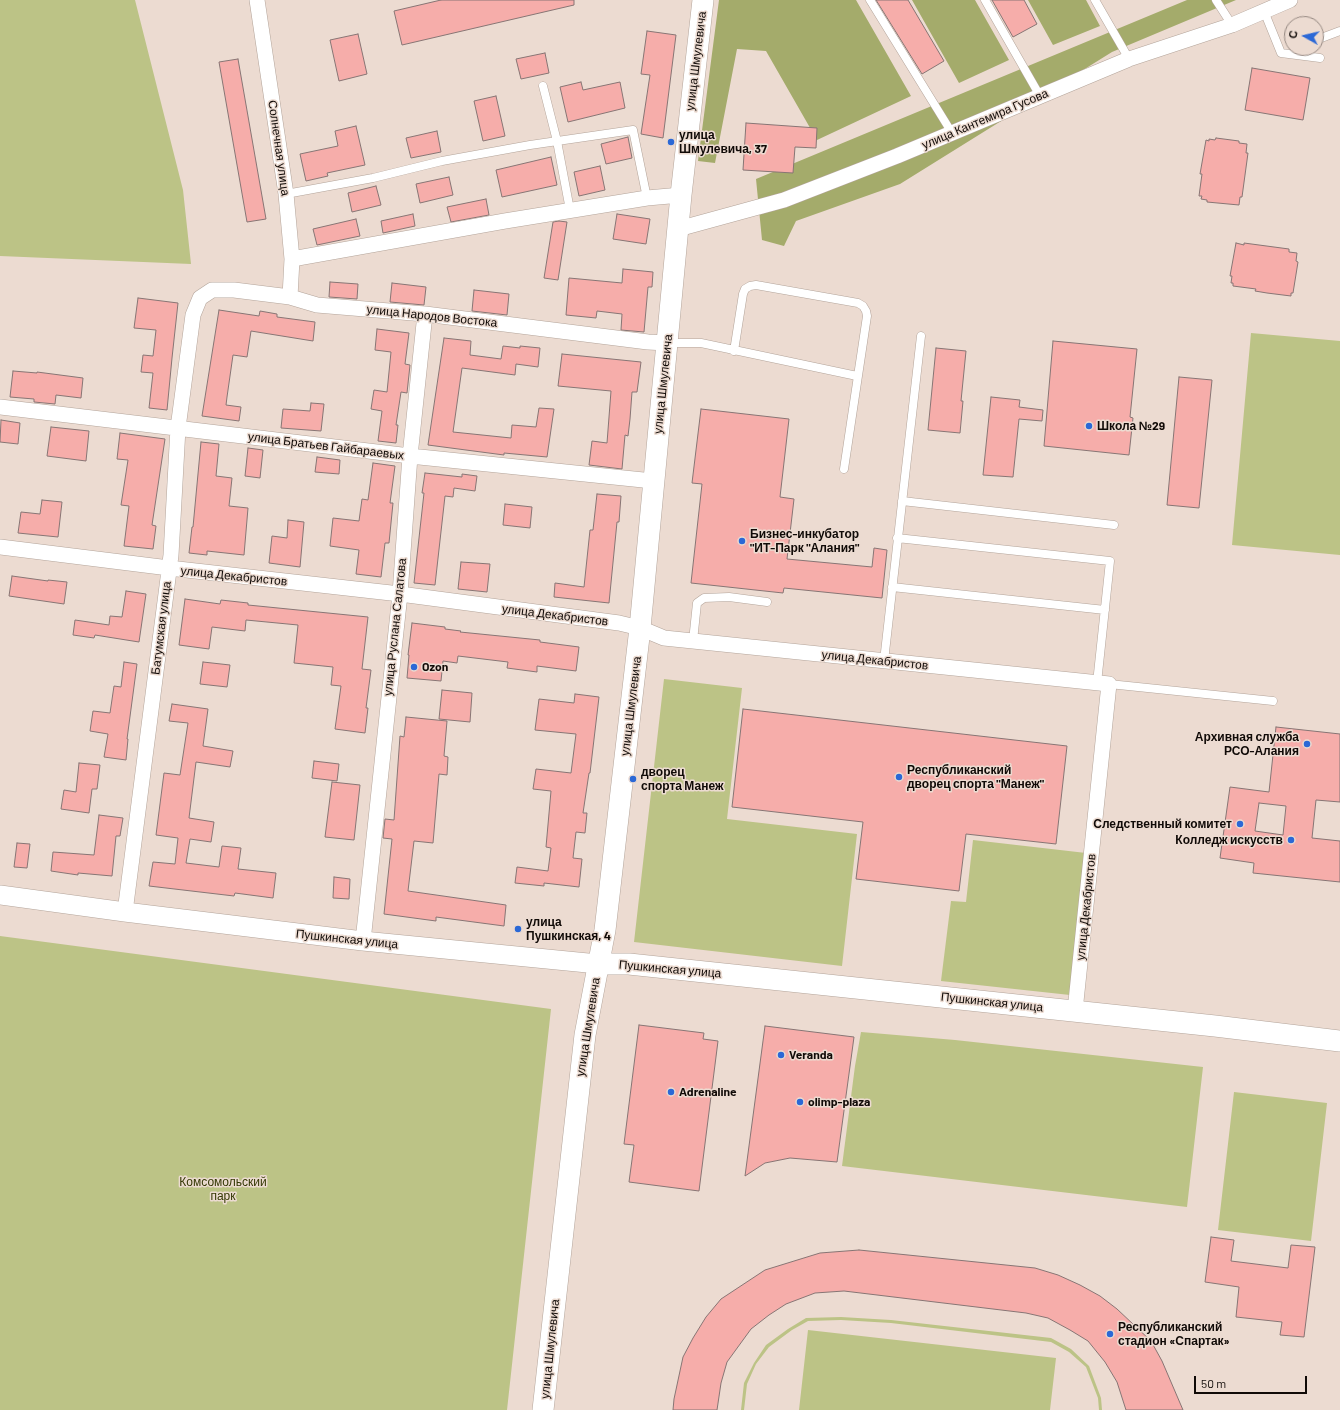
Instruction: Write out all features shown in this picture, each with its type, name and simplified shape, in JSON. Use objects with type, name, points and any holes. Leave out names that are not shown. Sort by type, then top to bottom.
[{"type":"main road","name":"улица Шмулевича","points":[[543,1410],[585,1035],[604,930],[640,628],[678,230],[680,195],[703,0]]},
{"type":"main road","name":"Пушкинская улица","points":[[598,964],[629,964],[1075,1011],[1340,1041]]},
{"type":"street","name":"Солнечная улица","points":[[257,0],[286,194],[292,259],[290,297]]},
{"type":"street","name":"улица Кантемира Гусова","points":[[678,230],[784,200],[897,156],[1129,59],[1232,25],[1290,0]]},
{"type":"street","points":[[292,259],[570,210],[647,198],[680,195]]},
{"type":"street","name":"улица Народов Востока","points":[[200,298],[212,290],[234,290],[290,297],[317,305],[425,314],[648,342],[667,343]]},
{"type":"street","name":"Батумская улица","points":[[125,912],[171,555],[178,428],[193,315],[200,298]]},
{"type":"street","name":"улица Руслана Салатова","points":[[362,941],[400,594],[410,456],[425,314]]},
{"type":"street","name":"улица Братьев Гайбараевых","points":[[0,407],[410,456],[653,481]]},
{"type":"street","name":"улица Декабристов","points":[[0,547],[400,594],[619,623],[640,628],[664,638],[1103,684],[1075,1011]]},
{"type":"street","name":"Пушкинская улица","points":[[0,895],[362,941],[598,964]]},
{"type":"lane","points":[[870,0],[952,133]]},
{"type":"lane","points":[[985,0],[1040,96]]},
{"type":"lane","points":[[1095,0],[1129,59]]},
{"type":"lane","points":[[1216,0],[1232,25]]},
{"type":"lane","points":[[1264,11],[1281,53]]},
{"type":"lane","points":[[1324,37],[1340,32]]},
{"type":"lane","points":[[1281,53],[1320,58]]},
{"type":"lane","points":[[544,86],[557,141],[570,210]]},
{"type":"lane","points":[[286,194],[373,178],[442,161],[530,145],[633,130],[647,198]]},
{"type":"lane","points":[[734,350],[743,294],[745,289],[750,286],[756,285],[858,303],[863,306],[867,316],[844,469]]},
{"type":"lane","points":[[884,661],[920,336]]},
{"type":"lane","points":[[667,343],[701,343],[857,376]]},
{"type":"lane","points":[[902,502],[1114,525]]},
{"type":"lane","points":[[897,538],[1110,561],[1105,610],[1103,684]]},
{"type":"lane","points":[[892,587],[1105,610]]},
{"type":"lane","points":[[693,641],[697,603],[704,598],[729,597],[767,602]]},
{"type":"lane","name":"улица Декабристов","points":[[1103,684],[1273,701]]},
{"type":"green space","points":[[0,0],[135,0],[183,190],[191,264],[0,256]]},
{"type":"green space","points":[[719,0],[856,0],[911,96],[817,140],[766,51],[737,49],[715,163],[698,161]]},
{"type":"green space","points":[[912,0],[975,0],[1009,60],[959,83]]},
{"type":"green space","points":[[1028,0],[1086,0],[1100,26],[1053,45]]},
{"type":"green space","points":[[1187,0],[1236,0],[1112,52],[900,184],[796,221],[784,246],[762,240],[756,179]]},
{"type":"green space","points":[[1251,333],[1340,341],[1340,555],[1232,545]]},
{"type":"green space","points":[[664,679],[742,688],[727,819],[857,834],[842,966],[634,942]]},
{"type":"green space","points":[[973,840],[1086,853],[1070,995],[941,981],[951,901],[966,902]]},
{"type":"green space","name":"Комсомольский парк","points":[[0,936],[551,1009],[507,1410],[0,1410]]},
{"type":"green space","points":[[861,1032],[955,1040],[1203,1067],[1187,1207],[842,1166]]},
{"type":"green space","points":[[1234,1092],[1327,1103],[1311,1241],[1218,1230]]},
{"type":"green space","points":[[841,1317],[891,1320],[1051,1338],[1071,1349],[1089,1366],[1101,1398],[1102,1410],[1099,1410],[1098,1398],[1086,1367],[1069,1352],[1051,1342],[891,1323],[841,1320],[808,1321],[792,1330],[769,1347],[756,1364],[747,1384],[744,1410],[741,1410],[744,1383],[754,1363],[766,1345],[806,1318]]},
{"type":"green space","points":[[808,1330],[1056,1358],[1050,1410],[799,1410]]},
{"type":"building","points":[[441,0],[574,0],[574,5],[402,45],[394,11]]},
{"type":"building","points":[[876,0],[908,0],[944,61],[922,74]]},
{"type":"building","points":[[992,0],[1024,0],[1037,24],[1013,37]]},
{"type":"building","points":[[647,31],[676,35],[663,138],[641,134],[650,75],[641,74]]},
{"type":"building","points":[[358,34],[367,74],[339,81],[330,40]]},
{"type":"building","points":[[545,53],[549,73],[521,79],[516,59]]},
{"type":"building","points":[[238,59],[266,219],[247,222],[219,62]]},
{"type":"building","points":[[1252,68],[1310,78],[1303,120],[1245,110]]},
{"type":"building","points":[[581,82],[583,90],[620,82],[625,108],[568,122],[560,87]]},
{"type":"building","points":[[496,96],[505,136],[483,141],[474,101]]},
{"type":"building","points":[[746,123],[817,128],[816,148],[795,147],[793,173],[743,170]]},
{"type":"building","points":[[356,126],[365,165],[327,173],[328,176],[306,181],[300,154],[338,146],[335,131]]},
{"type":"building","points":[[437,131],[441,152],[411,158],[406,138]]},
{"type":"building","points":[[628,137],[632,158],[606,164],[601,144]]},
{"type":"building","points":[[1216,138],[1239,141],[1239,143],[1247,144],[1246,153],[1248,153],[1242,197],[1240,197],[1239,205],[1207,202],[1207,200],[1201,199],[1202,196],[1199,196],[1202,174],[1200,174],[1206,140],[1215,140]]},
{"type":"building","points":[[551,157],[557,185],[502,197],[496,170]]},
{"type":"building","points":[[600,166],[605,190],[579,196],[574,172]]},
{"type":"building","points":[[449,177],[453,195],[420,203],[416,184]]},
{"type":"building","points":[[376,186],[381,205],[352,212],[348,193]]},
{"type":"building","points":[[486,199],[489,215],[451,222],[447,207]]},
{"type":"building","points":[[413,214],[415,226],[383,233],[381,221]]},
{"type":"building","points":[[617,214],[650,219],[646,244],[613,239]]},
{"type":"building","points":[[356,219],[360,236],[317,245],[313,229]]},
{"type":"building","points":[[553,222],[567,222],[558,280],[544,278]]},
{"type":"building","points":[[1236,243],[1289,249],[1289,252],[1297,253],[1296,261],[1298,262],[1293,293],[1291,293],[1291,296],[1233,286],[1233,283],[1231,283],[1232,276],[1230,276]]},
{"type":"building","points":[[623,269],[653,272],[652,287],[648,287],[644,332],[621,330],[622,314],[597,311],[596,318],[566,315],[569,278],[622,283]]},
{"type":"building","points":[[330,282],[358,284],[357,299],[329,297]]},
{"type":"building","points":[[392,283],[426,287],[424,305],[390,302]]},
{"type":"building","points":[[474,290],[509,294],[507,315],[472,311]]},
{"type":"building","points":[[138,298],[178,303],[167,410],[149,408],[153,373],[141,372],[143,355],[153,356],[156,330],[134,328]]},
{"type":"building","points":[[219,310],[259,316],[260,311],[277,314],[277,317],[315,322],[313,341],[251,331],[247,357],[233,355],[227,397],[226,405],[241,407],[239,421],[202,416]]},
{"type":"building","points":[[377,329],[409,333],[405,364],[410,365],[407,393],[401,392],[396,425],[398,425],[396,443],[378,441],[382,411],[371,409],[374,390],[387,392],[391,352],[375,350]]},
{"type":"building","points":[[444,338],[471,341],[470,355],[501,359],[503,346],[540,348],[538,367],[516,364],[515,375],[462,368],[453,432],[511,438],[512,425],[536,427],[539,408],[554,409],[547,457],[504,453],[504,455],[428,445]]},
{"type":"building","points":[[1053,341],[1137,349],[1130,417],[1133,418],[1129,455],[1044,446]]},
{"type":"building","points":[[936,348],[966,351],[961,401],[963,401],[960,433],[928,430]]},
{"type":"building","points":[[562,354],[641,362],[637,392],[632,392],[628,436],[625,435],[622,469],[589,465],[592,441],[607,443],[611,391],[558,386]]},
{"type":"building","points":[[13,371],[37,372],[83,378],[81,398],[56,395],[55,404],[34,402],[34,399],[10,397]]},
{"type":"building","points":[[1179,377],[1212,380],[1199,508],[1167,505]]},
{"type":"building","points":[[991,397],[1020,400],[1019,407],[1043,410],[1042,421],[1019,419],[1013,477],[983,475]]},
{"type":"building","points":[[311,403],[324,404],[321,431],[281,428],[283,409],[310,411]]},
{"type":"building","points":[[701,409],[789,419],[780,497],[794,499],[787,559],[872,567],[874,548],[887,550],[882,598],[784,588],[783,593],[691,583],[702,484],[692,483]]},
{"type":"building","points":[[1,420],[20,423],[18,444],[0,442]]},
{"type":"building","points":[[51,427],[89,431],[86,461],[47,456]]},
{"type":"building","points":[[120,433],[165,439],[152,525],[156,526],[153,549],[124,546],[129,506],[121,505],[128,460],[117,459]]},
{"type":"building","points":[[201,442],[219,444],[216,476],[232,478],[229,506],[248,508],[244,555],[207,551],[207,555],[189,553]]},
{"type":"building","points":[[248,448],[263,450],[260,478],[245,476]]},
{"type":"building","points":[[317,457],[340,460],[339,474],[315,472]]},
{"type":"building","points":[[373,463],[395,466],[390,503],[393,503],[389,543],[385,543],[381,577],[356,574],[359,550],[330,546],[333,518],[359,521],[362,499],[368,500]]},
{"type":"building","points":[[425,473],[462,477],[462,474],[477,476],[475,491],[454,488],[453,497],[445,496],[435,585],[414,583]]},
{"type":"building","points":[[597,494],[621,496],[609,603],[554,597],[555,583],[584,587],[590,530],[593,530]]},
{"type":"building","points":[[42,500],[62,502],[58,537],[18,533],[21,512],[40,514]]},
{"type":"building","points":[[505,504],[532,507],[530,528],[503,525]]},
{"type":"building","points":[[288,520],[304,522],[300,567],[269,563],[272,536],[287,538]]},
{"type":"building","points":[[461,562],[490,564],[487,592],[458,589]]},
{"type":"building","points":[[12,576],[67,582],[64,604],[9,596]]},
{"type":"building","points":[[126,591],[146,594],[139,642],[95,635],[94,638],[73,635],[75,620],[109,625],[110,616],[122,617]]},
{"type":"building","points":[[185,599],[220,604],[221,600],[248,603],[248,605],[368,617],[362,669],[371,670],[366,708],[368,708],[365,733],[335,729],[341,686],[331,685],[333,667],[294,663],[298,625],[246,620],[245,631],[212,627],[209,649],[179,645]]},
{"type":"building","points":[[412,623],[445,627],[445,629],[461,631],[460,632],[540,640],[540,642],[579,647],[576,671],[537,666],[537,672],[507,668],[508,662],[458,656],[457,663],[443,661],[441,681],[407,678]]},
{"type":"building","points":[[124,662],[137,664],[127,739],[126,760],[104,757],[108,734],[90,731],[93,711],[110,713],[114,686],[121,687]]},
{"type":"building","points":[[203,662],[230,665],[227,687],[200,684]]},
{"type":"building","points":[[442,690],[472,693],[470,722],[439,719]]},
{"type":"building","points":[[575,694],[599,697],[590,773],[583,813],[587,813],[585,833],[576,832],[573,858],[582,859],[579,887],[544,883],[544,886],[515,883],[517,867],[548,871],[551,848],[546,847],[551,791],[533,789],[536,769],[571,773],[576,734],[535,730],[539,699],[574,703]]},
{"type":"building","points":[[172,704],[208,709],[203,746],[233,751],[230,767],[196,762],[189,818],[214,822],[211,842],[190,839],[186,863],[219,867],[222,846],[241,848],[238,869],[276,873],[273,898],[235,893],[234,896],[149,886],[153,862],[175,864],[178,838],[156,835],[164,773],[180,775],[188,723],[169,721]]},
{"type":"building","name":"Республиканский дворец спорта \"Манеж\"","points":[[743,709],[1067,746],[1056,844],[966,834],[959,891],[856,879],[863,822],[732,807]]},
{"type":"building","points":[[406,717],[447,721],[444,756],[448,757],[447,775],[439,774],[433,843],[414,841],[408,891],[506,905],[504,926],[436,917],[436,921],[384,914],[392,839],[383,838],[385,819],[394,820],[400,736],[404,737]]},
{"type":"building","points":[[1276,727],[1340,734],[1340,802],[1316,800],[1312,838],[1340,841],[1340,882],[1253,873],[1254,863],[1220,858],[1230,787],[1269,792]],"holes":[[[1259,803],[1286,806],[1283,835],[1255,831]]]},
{"type":"building","points":[[314,761],[339,764],[337,781],[312,778]]},
{"type":"building","points":[[79,763],[100,765],[97,789],[92,789],[89,813],[61,809],[64,790],[76,792]]},
{"type":"building","points":[[332,782],[360,785],[354,840],[325,837]]},
{"type":"building","points":[[99,815],[123,818],[120,836],[116,836],[112,876],[78,873],[78,875],[51,871],[53,852],[94,855]]},
{"type":"building","points":[[17,843],[30,844],[27,868],[14,867]]},
{"type":"building","points":[[334,877],[350,879],[349,899],[333,898]]},
{"type":"building","name":"Adrenaline","points":[[639,1025],[704,1033],[703,1039],[718,1041],[699,1191],[629,1182],[634,1145],[624,1144]]},
{"type":"building","name":"olimp-plaza","points":[[765,1026],[854,1037],[837,1162],[790,1158],[765,1163],[745,1176]]},
{"type":"building","points":[[1211,1237],[1234,1240],[1231,1261],[1288,1268],[1291,1245],[1315,1247],[1304,1337],[1280,1335],[1282,1322],[1236,1317],[1239,1287],[1205,1282]]},
{"type":"building","name":"Республиканский стадион «Спартак»","points":[[859,1250],[1035,1268],[1058,1275],[1080,1285],[1100,1296],[1117,1309],[1151,1341],[1162,1361],[1183,1410],[1126,1410],[1117,1382],[1105,1362],[1088,1341],[1048,1318],[1026,1313],[844,1291],[815,1293],[786,1304],[751,1329],[727,1362],[721,1383],[717,1410],[673,1410],[683,1357],[706,1317],[721,1299],[765,1270],[820,1253]]},
{"type":"place","name":"улица Шмулевича, 37","points":[[671,142]]},
{"type":"place","name":"Школа №29","points":[[1089,426]]},
{"type":"place","name":"Бизнес-инкубатор \"ИТ-Парк \"Алания\"","points":[[742,541]]},
{"type":"place","name":"Ozon","points":[[414,667]]},
{"type":"place","name":"Архивная служба РСО-Алания","points":[[1307,744]]},
{"type":"place","name":"Республиканский дворец спорта \"Манеж\"","points":[[899,777]]},
{"type":"place","name":"дворец спорта Манеж","points":[[633,779]]},
{"type":"place","name":"Следственный комитет","points":[[1240,824]]},
{"type":"place","name":"Колледж искусств","points":[[1291,840]]},
{"type":"place","name":"улица Пушкинская, 4","points":[[518,929]]},
{"type":"place","name":"Veranda","points":[[781,1055]]},
{"type":"place","name":"Adrenaline","points":[[671,1092]]},
{"type":"place","name":"olimp-plaza","points":[[800,1102]]},
{"type":"place","name":"Республиканский стадион «Спартак»","points":[[1110,1334]]}]
